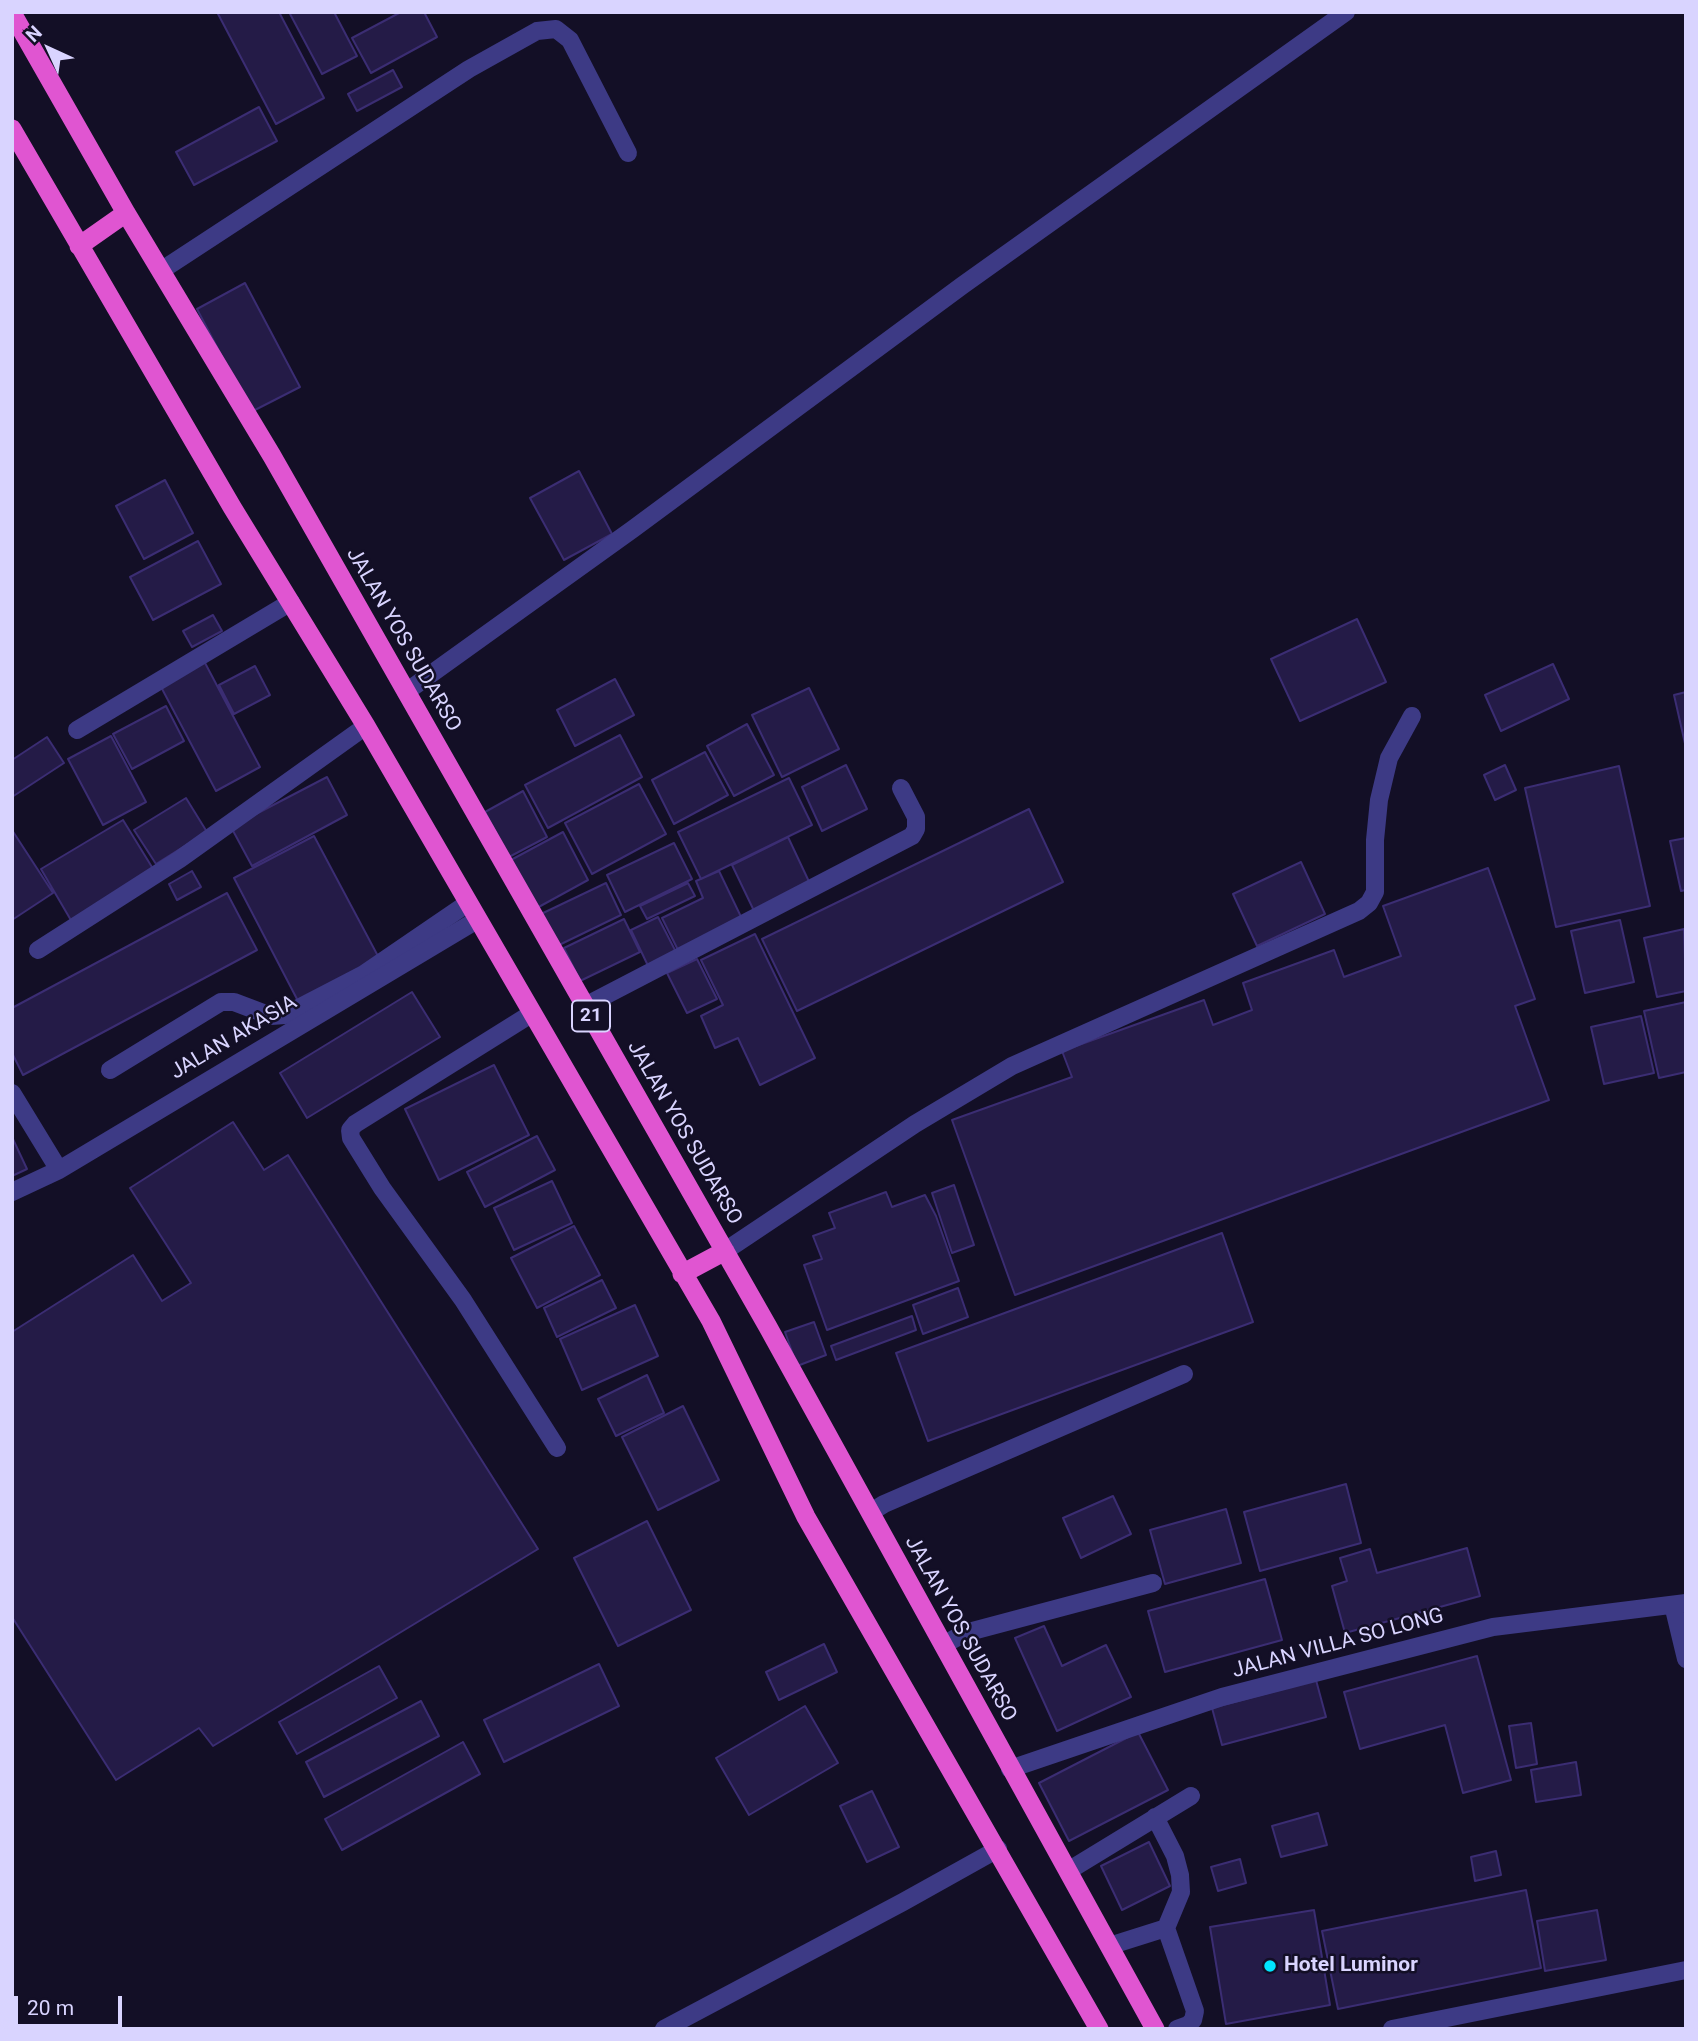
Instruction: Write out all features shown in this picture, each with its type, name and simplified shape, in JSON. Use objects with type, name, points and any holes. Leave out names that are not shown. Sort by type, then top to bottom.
[{"type":"highway","name":"JALAN YOS SUDARSO","points":[[12,13],[125,213],[162,270],[272,456],[725,1251],[1155,2029]]},
{"type":"highway","name":"21","points":[[12,128],[79,246],[366,726],[711,1321],[806,1517],[1099,2029]]},
{"type":"highway","points":[[79,246],[125,213]]},
{"type":"highway","points":[[682,1274],[725,1251]]},
{"type":"street","points":[[406,692],[633,529],[963,285],[1346,12]]},
{"type":"street","points":[[162,270],[469,69],[537,32],[556,29],[570,40],[628,153]]},
{"type":"street","points":[[77,730],[291,602]]},
{"type":"street","points":[[725,1251],[915,1124],[1012,1066],[1359,911],[1369,903],[1375,892],[1378,813],[1389,758],[1412,716]]},
{"type":"street","points":[[38,950],[180,859],[366,726]]},
{"type":"street","points":[[586,1006],[912,836],[916,829],[916,817],[901,788]]},
{"type":"street","points":[[110,1070],[221,1002],[234,1002],[271,1016],[285,1015],[364,974],[472,911]]},
{"type":"street","name":"JALAN AKASIA","points":[[12,1192],[59,1170],[472,911]]},
{"type":"street","points":[[531,1014],[355,1124],[350,1130],[351,1138],[382,1188],[463,1300],[557,1448]]},
{"type":"street","points":[[12,1093],[59,1170]]},
{"type":"street","points":[[871,1512],[1184,1374]]},
{"type":"street","points":[[943,1645],[965,1633],[1153,1583]]},
{"type":"street","points":[[1679,1604],[1686,1659]]},
{"type":"street","name":"JALAN VILLA SO LONG","points":[[1010,1769],[1222,1697],[1493,1627],[1679,1604]]},
{"type":"street","points":[[1068,1871],[1191,1796]]},
{"type":"street","points":[[1155,1817],[1175,1856],[1181,1875],[1181,1892],[1166,1928],[1195,2011],[1194,2020],[1177,2029]]},
{"type":"street","points":[[664,2029],[998,1849]]},
{"type":"street","points":[[1109,1945],[1166,1928]]},
{"type":"street","points":[[1392,2029],[1686,1970]]},
{"type":"building","points":[[217,12],[279,12],[324,98],[276,124]]},
{"type":"building","points":[[289,12],[334,12],[357,56],[322,74]]},
{"type":"building","points":[[401,12],[424,12],[437,37],[371,73],[352,38]]},
{"type":"building","points":[[393,70],[402,87],[357,111],[348,94]]},
{"type":"building","points":[[259,107],[277,141],[194,185],[176,152]]},
{"type":"building","points":[[245,283],[300,387],[251,412],[197,309]]},
{"type":"building","points":[[579,471],[612,534],[564,560],[530,498]]},
{"type":"building","points":[[165,480],[193,533],[144,559],[116,506]]},
{"type":"building","points":[[198,541],[221,584],[153,620],[130,577]]},
{"type":"building","points":[[213,615],[222,631],[192,647],[183,631]]},
{"type":"building","points":[[1357,619],[1386,682],[1300,721],[1271,659]]},
{"type":"building","points":[[204,661],[260,767],[216,791],[160,685]]},
{"type":"building","points":[[1553,664],[1569,699],[1501,731],[1485,695]]},
{"type":"building","points":[[255,666],[270,695],[234,714],[219,685]]},
{"type":"building","points":[[615,679],[634,715],[575,746],[557,710]]},
{"type":"building","points":[[809,688],[839,749],[782,777],[752,715]]},
{"type":"building","points":[[1686,692],[1686,748],[1674,695]]},
{"type":"building","points":[[166,706],[184,741],[132,769],[113,734]]},
{"type":"building","points":[[747,724],[774,775],[734,796],[707,746]]},
{"type":"building","points":[[620,735],[642,777],[548,828],[525,785]]},
{"type":"building","points":[[111,736],[146,802],[103,825],[68,759]]},
{"type":"building","points":[[47,737],[64,763],[12,797],[12,760]]},
{"type":"building","points":[[705,752],[728,795],[674,824],[652,780]]},
{"type":"building","points":[[846,765],[867,809],[822,831],[802,787]]},
{"type":"building","points":[[1505,765],[1516,790],[1495,800],[1484,775]]},
{"type":"building","points":[[1619,766],[1650,906],[1556,927],[1525,788]]},
{"type":"building","points":[[327,777],[347,815],[252,866],[231,827]]},
{"type":"building","points":[[789,778],[812,825],[701,879],[678,832]]},
{"type":"building","points":[[639,784],[666,834],[592,874],[565,823]]},
{"type":"building","points":[[523,791],[547,837],[509,857],[485,812]]},
{"type":"building","points":[[186,798],[207,832],[156,864],[134,830]]},
{"type":"building","points":[[1029,809],[1063,882],[797,1011],[762,939]]},
{"type":"building","points":[[123,820],[155,872],[72,922],[41,869]]},
{"type":"building","points":[[12,830],[53,893],[12,920]]},
{"type":"building","points":[[563,832],[588,880],[535,909],[509,861]]},
{"type":"building","points":[[314,836],[379,958],[298,1001],[234,878]]},
{"type":"building","points":[[788,837],[812,888],[756,915],[732,865]]},
{"type":"building","points":[[1686,838],[1686,890],[1681,891],[1670,841]]},
{"type":"building","points":[[674,843],[692,879],[625,912],[607,875]]},
{"type":"building","points":[[1301,862],[1325,914],[1257,946],[1233,894]]},
{"type":"building","points":[[1488,868],[1535,999],[1515,1006],[1549,1100],[1015,1295],[952,1120],[1072,1077],[1062,1051],[1204,1000],[1213,1025],[1252,1010],[1243,983],[1334,950],[1344,977],[1401,956],[1383,906]]},
{"type":"building","points":[[192,871],[201,887],[177,900],[169,884]]},
{"type":"building","points":[[719,871],[744,923],[680,954],[662,918],[703,898],[696,881]]},
{"type":"building","points":[[606,883],[621,915],[557,946],[541,914]]},
{"type":"building","points":[[688,883],[695,896],[647,919],[640,906]]},
{"type":"building","points":[[227,893],[257,950],[23,1075],[12,1053],[12,1008]]},
{"type":"building","points":[[658,917],[678,956],[650,970],[631,930]]},
{"type":"building","points":[[624,919],[640,952],[580,981],[564,948]]},
{"type":"building","points":[[1620,920],[1634,982],[1585,993],[1571,931]]},
{"type":"building","points":[[1684,929],[1686,991],[1657,997],[1644,938]]},
{"type":"building","points":[[755,934],[815,1058],[760,1085],[738,1038],[715,1048],[701,1016],[723,1005],[701,960]]},
{"type":"building","points":[[697,959],[717,999],[687,1013],[667,973]]},
{"type":"building","points":[[412,992],[440,1037],[307,1118],[280,1073]]},
{"type":"building","points":[[1686,1002],[1686,1072],[1659,1078],[1644,1011]]},
{"type":"building","points":[[1641,1016],[1654,1073],[1604,1084],[1591,1027]]},
{"type":"building","points":[[494,1065],[529,1135],[439,1180],[405,1109]]},
{"type":"building","points":[[233,1122],[264,1170],[288,1155],[538,1549],[213,1746],[199,1728],[116,1780],[12,1617],[12,1332],[133,1255],[162,1301],[191,1283],[130,1188]]},
{"type":"building","points":[[537,1136],[555,1170],[485,1207],[467,1172]]},
{"type":"building","points":[[12,1137],[27,1169],[12,1176]]},
{"type":"building","points":[[552,1181],[572,1223],[514,1250],[494,1208]]},
{"type":"building","points":[[954,1185],[974,1245],[952,1253],[932,1193]]},
{"type":"building","points":[[886,1192],[892,1207],[925,1195],[936,1216],[959,1281],[827,1330],[804,1265],[822,1259],[813,1236],[835,1228],[829,1213]]},
{"type":"building","points":[[574,1226],[600,1275],[537,1308],[511,1258]]},
{"type":"building","points":[[1222,1233],[1253,1322],[928,1441],[896,1353]]},
{"type":"building","points":[[602,1280],[616,1308],[557,1337],[544,1308]]},
{"type":"building","points":[[958,1288],[968,1317],[923,1334],[913,1305]]},
{"type":"building","points":[[635,1305],[658,1356],[582,1390],[560,1339]]},
{"type":"building","points":[[912,1316],[916,1330],[836,1360],[831,1346]]},
{"type":"building","points":[[814,1322],[826,1355],[797,1366],[785,1332]]},
{"type":"building","points":[[647,1375],[664,1413],[616,1436],[598,1399]]},
{"type":"building","points":[[683,1406],[719,1480],[658,1510],[622,1437]]},
{"type":"building","points":[[1346,1484],[1361,1543],[1260,1571],[1244,1512]]},
{"type":"building","points":[[1113,1496],[1131,1534],[1081,1558],[1063,1518]]},
{"type":"building","points":[[1226,1509],[1241,1563],[1165,1584],[1150,1530]]},
{"type":"building","points":[[647,1521],[691,1610],[618,1646],[574,1558]]},
{"type":"building","points":[[1467,1548],[1480,1596],[1345,1633],[1332,1586],[1347,1581],[1340,1558],[1370,1549],[1377,1573]]},
{"type":"building","points":[[1265,1579],[1282,1640],[1165,1672],[1148,1611]]},
{"type":"building","points":[[1044,1626],[1062,1666],[1106,1645],[1131,1697],[1057,1731],[1015,1638]]},
{"type":"building","points":[[824,1644],[837,1672],[779,1700],[766,1672]]},
{"type":"building","points":[[1477,1656],[1511,1780],[1463,1793],[1445,1725],[1360,1749],[1344,1692]]},
{"type":"building","points":[[599,1664],[619,1706],[504,1762],[484,1720]]},
{"type":"building","points":[[379,1666],[397,1698],[297,1754],[279,1722]]},
{"type":"building","points":[[1316,1680],[1326,1717],[1222,1745],[1212,1708]]},
{"type":"building","points":[[421,1701],[439,1736],[324,1797],[306,1762]]},
{"type":"building","points":[[805,1706],[838,1763],[749,1815],[716,1758]]},
{"type":"building","points":[[1531,1723],[1537,1764],[1516,1768],[1509,1726]]},
{"type":"building","points":[[1138,1732],[1168,1790],[1069,1841],[1039,1783]]},
{"type":"building","points":[[463,1742],[480,1774],[342,1850],[325,1819]]},
{"type":"building","points":[[1576,1762],[1581,1795],[1536,1802],[1531,1770]]},
{"type":"building","points":[[872,1791],[899,1847],[867,1862],[840,1806]]},
{"type":"building","points":[[1318,1813],[1327,1845],[1281,1857],[1272,1826]]},
{"type":"building","points":[[1149,1842],[1170,1886],[1122,1910],[1101,1866]]},
{"type":"building","points":[[1496,1851],[1501,1875],[1475,1881],[1471,1857]]},
{"type":"building","points":[[1240,1859],[1246,1883],[1218,1891],[1211,1867]]},
{"type":"building","points":[[1526,1890],[1541,1968],[1338,2009],[1322,1931]]},
{"type":"building","name":"Hotel Luminor","points":[[1314,1910],[1330,2005],[1226,2024],[1210,1927]]},
{"type":"building","points":[[1597,1910],[1606,1960],[1545,1971],[1537,1921]]},
{"type":"place","name":"Hotel Luminor","points":[[1270,1966]]}]
